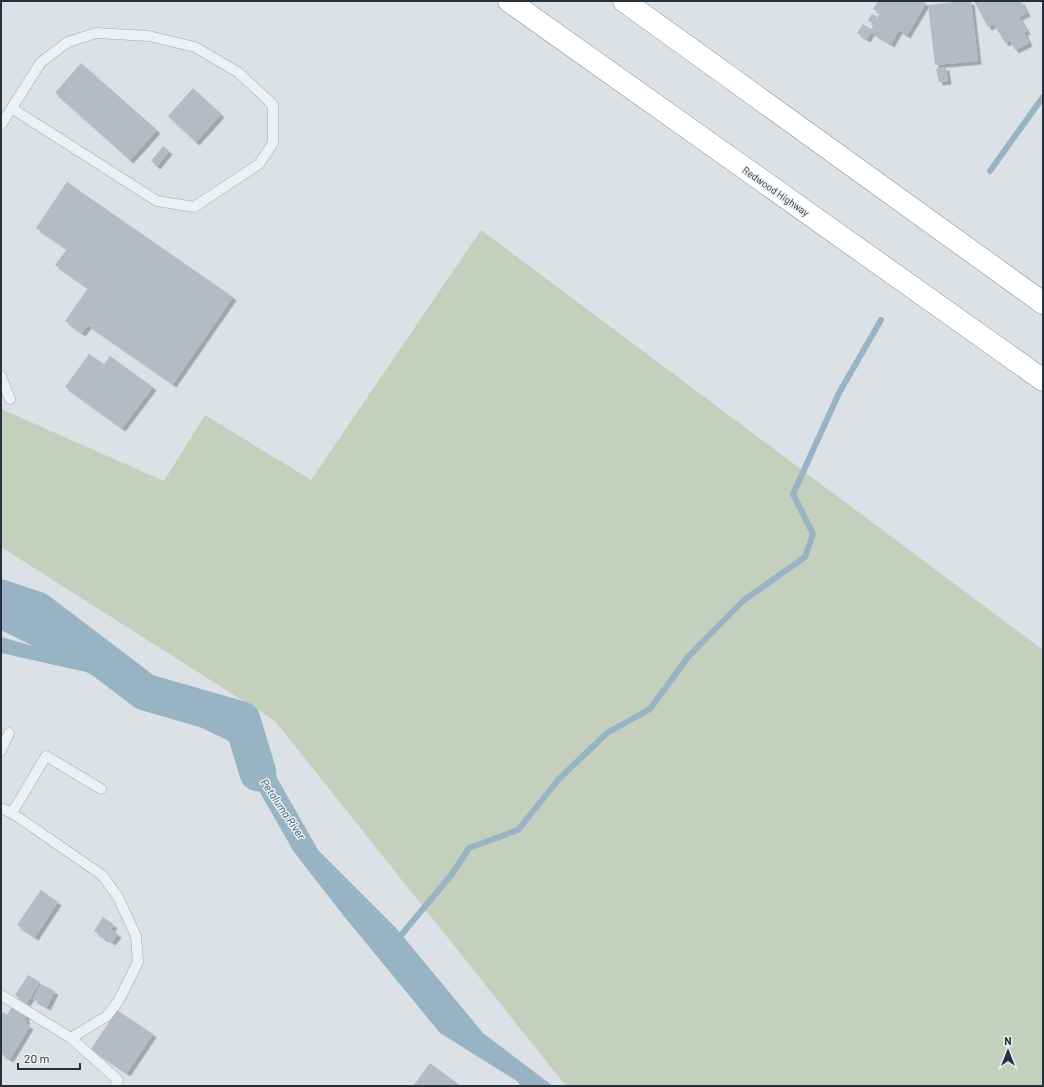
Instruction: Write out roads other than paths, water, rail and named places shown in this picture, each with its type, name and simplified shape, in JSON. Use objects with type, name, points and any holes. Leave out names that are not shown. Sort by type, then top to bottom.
[{"type":"highway","name":"Redwood Highway","points":[[510,1],[1043,380]]},
{"type":"highway","points":[[624,1],[1043,302]]},
{"type":"lane","points":[[1,125],[13,109],[41,62],[68,42],[96,33],[149,36],[195,47],[239,73],[273,105],[273,143],[259,164],[194,207],[156,201],[13,109]]},
{"type":"lane","points":[[1,376],[10,399]]},
{"type":"lane","points":[[1,751],[9,733]]},
{"type":"lane","points":[[12,814],[46,756],[101,789]]},
{"type":"lane","points":[[1,808],[102,875],[118,898],[136,936],[138,962],[119,1000],[107,1016],[72,1038]]},
{"type":"lane","points":[[1,995],[72,1038],[118,1080],[115,1086]]},
{"type":"water","points":[[1,596],[109,666],[247,725],[318,850],[396,928],[483,1033],[553,1086],[521,1086],[517,1081],[440,1033],[343,915],[294,852],[231,742],[86,672],[1,653],[1,637],[33,646],[1,630]]},
{"type":"waterway","points":[[990,171],[1043,97]]},
{"type":"waterway","points":[[397,940],[452,874],[469,848],[518,830],[558,780],[607,733],[650,709],[688,657],[744,600],[805,557],[813,534],[793,494],[839,393],[881,320]]},
{"type":"waterway","name":"Petaluma River","points":[[1,598],[37,610],[145,692],[242,720],[258,773]]}]
